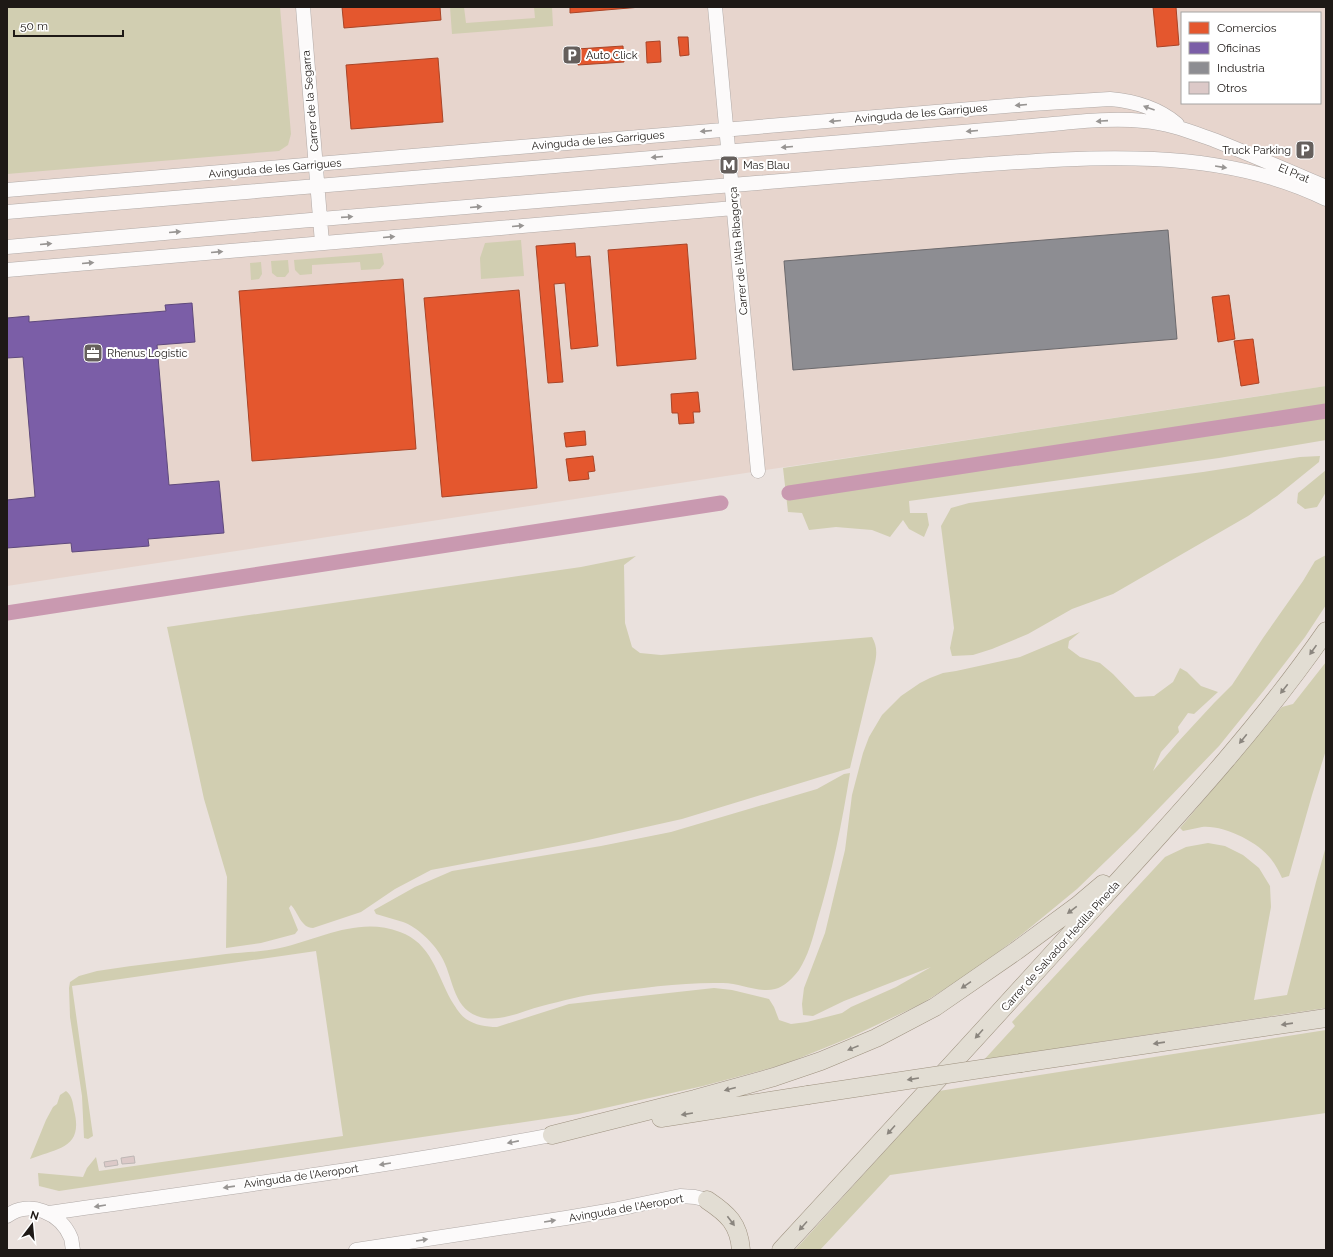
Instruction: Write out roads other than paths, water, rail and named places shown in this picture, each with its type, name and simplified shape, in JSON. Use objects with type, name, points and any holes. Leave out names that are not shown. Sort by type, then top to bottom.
[{"type":"main road","name":"Carrer de Salvador Hedilla Pineda","points":[[782,1250],[1218,771],[1300,669],[1326,631]]},
{"type":"main road","points":[[552,1135],[695,1099],[774,1077],[876,1038],[935,1007],[1016,951],[1077,906],[1165,829]]},
{"type":"main road","points":[[552,1135],[808,1095],[1326,1018]]},
{"type":"main road","points":[[707,1200],[731,1219],[737,1229],[741,1250]]},
{"type":"street","name":"Carrer de la Segarra","points":[[303,7],[322,243]]},
{"type":"street","name":"Carrer de l'Alta Ribagorça","points":[[715,7],[758,471]]},
{"type":"street","name":"Avinguda de les Garrigues","points":[[7,190],[1023,104],[1110,99],[1123,100],[1153,108],[1182,128]]},
{"type":"street","name":"Avinguda de les Garrigues","points":[[7,212],[1115,120],[1144,121],[1167,124],[1182,128],[1218,142]]},
{"type":"street","name":"El Prat","points":[[1218,142],[1250,154],[1326,187]]},
{"type":"street","points":[[7,247],[732,185],[1070,159],[1145,159],[1182,161],[1261,175],[1292,184],[1326,199]]},
{"type":"street","points":[[7,270],[734,208]]},
{"type":"street","name":"Avinguda de l'Aeroport","points":[[49,1213],[377,1165],[495,1146],[552,1135]]},
{"type":"street","name":"Avinguda de l'Aeroport","points":[[356,1250],[566,1218],[614,1210],[680,1196],[707,1200]]},
{"type":"street","name":"Avinguda de l'Aeroport","points":[[7,1216],[23,1208],[37,1209],[49,1213],[62,1223],[71,1238],[73,1250]]},
{"type":"waterway","points":[[789,493],[1326,411]]},
{"type":"waterway","points":[[7,613],[721,503]]},
{"type":"place","name":"Auto Click","points":[[572,55]]},
{"type":"place","name":"Truck Parking","points":[[1305,150]]},
{"type":"place","name":"Mas Blau","points":[[729,165]]},
{"type":"place","name":"Rhenus Logistic","points":[[93,353]]}]
